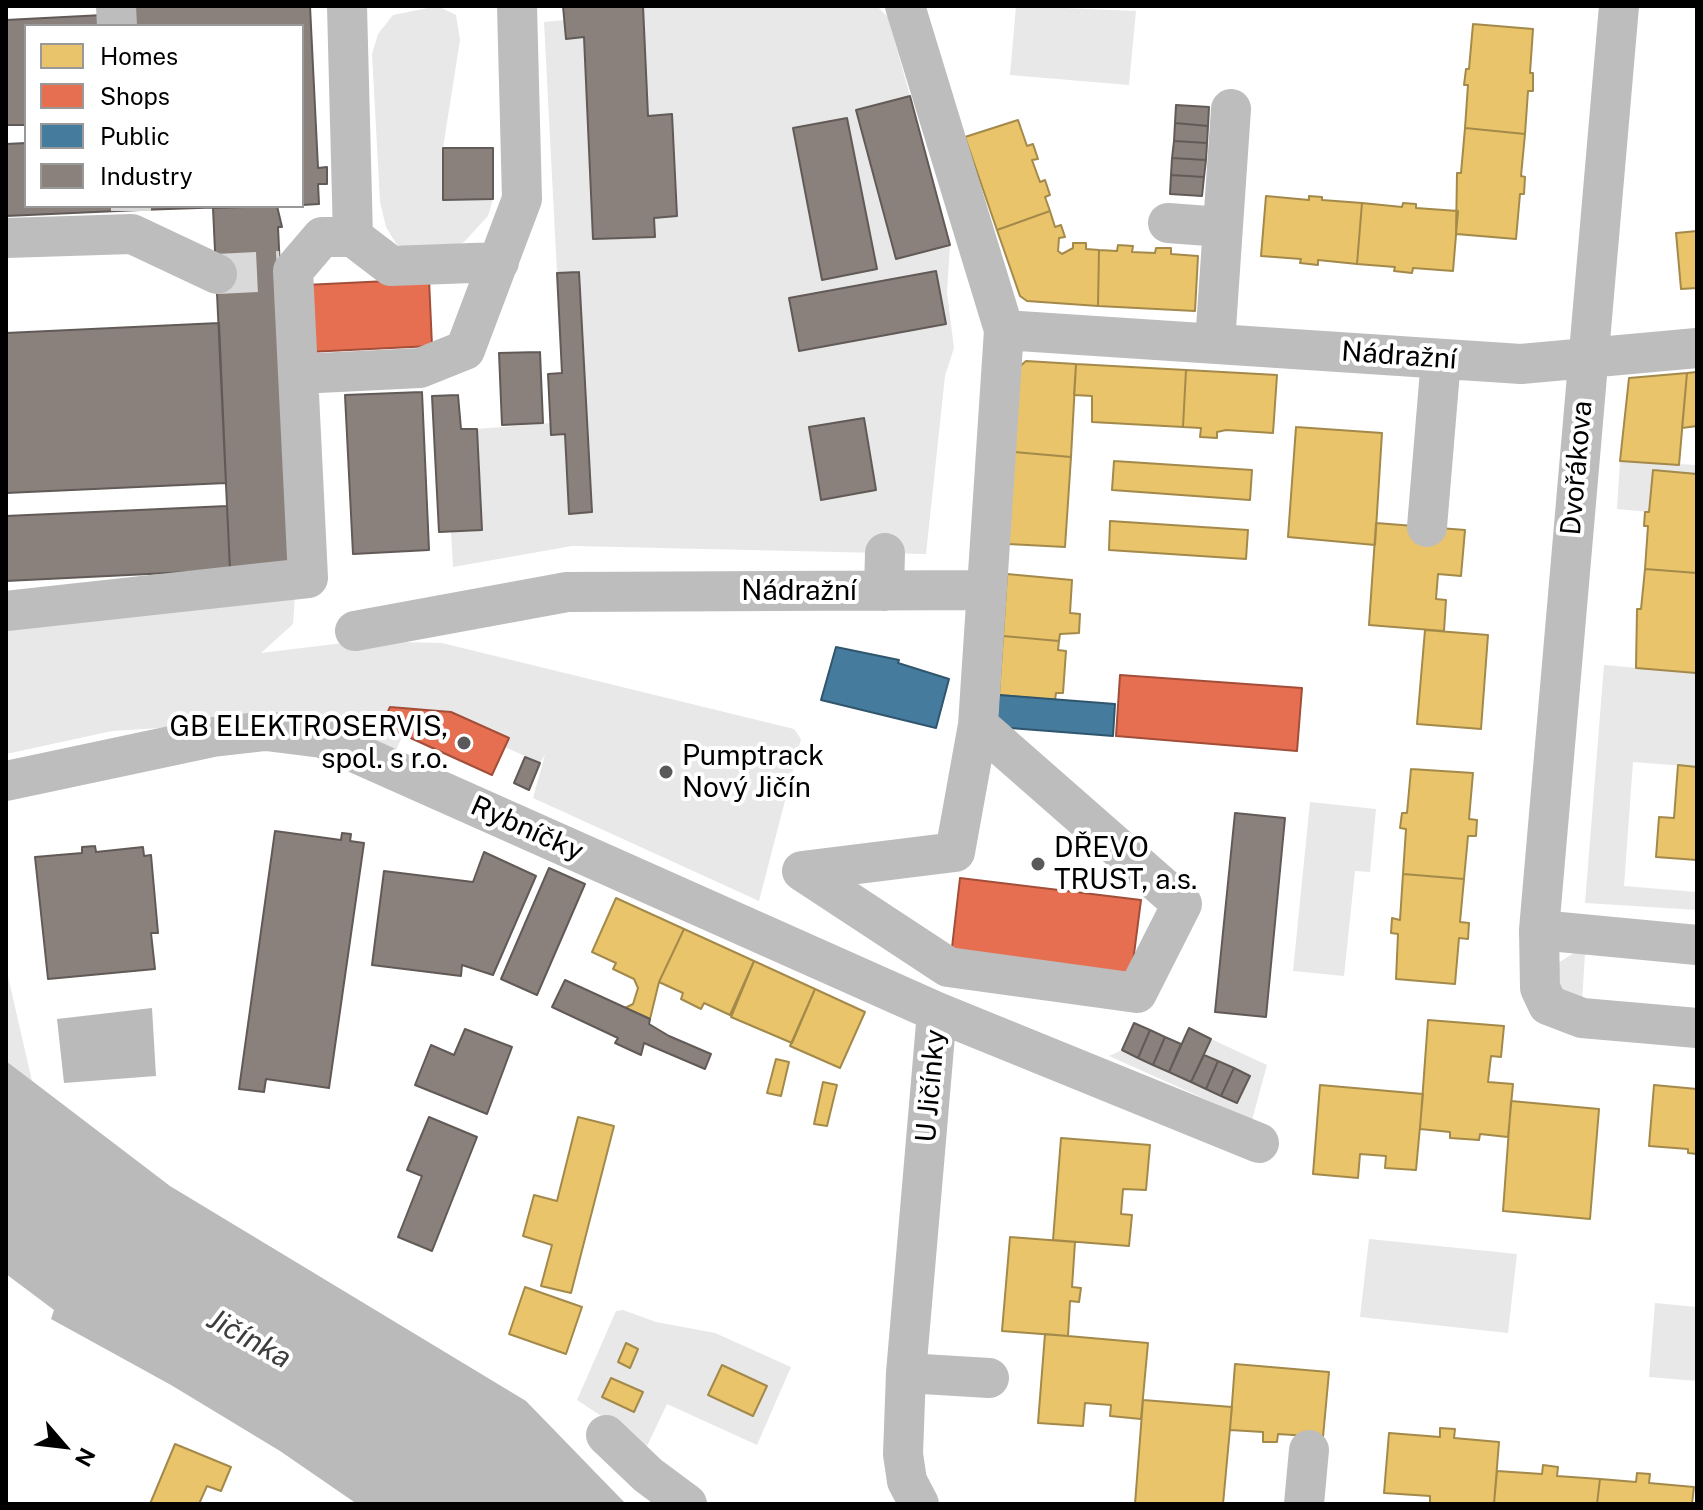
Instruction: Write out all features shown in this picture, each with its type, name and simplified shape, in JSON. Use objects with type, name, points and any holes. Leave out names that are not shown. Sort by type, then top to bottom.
[{"type":"street","points":[[347,6],[353,237]]},
{"type":"street","points":[[298,374],[420,368],[465,350],[522,199],[517,6]]},
{"type":"street","points":[[905,6],[1004,330],[978,725],[955,852],[802,871],[948,967],[1137,993],[1182,904],[978,725]]},
{"type":"street","name":"Dvořákova","points":[[1619,6],[1539,930],[1540,988],[1548,1005],[1582,1018],[1697,1028]]},
{"type":"street","points":[[1215,343],[1231,109]]},
{"type":"street","points":[[6,238],[132,223],[217,274]]},
{"type":"street","points":[[1168,223],[1222,227]]},
{"type":"street","points":[[6,611],[308,578],[298,374],[286,271],[322,237],[353,237],[391,266],[499,262]]},
{"type":"street","name":"Nádražní","points":[[1004,330],[1521,364],[1697,348]]},
{"type":"street","points":[[1427,527],[1441,359]]},
{"type":"street","name":"Nádražní","points":[[355,631],[567,592],[884,572],[985,590]]},
{"type":"street","name":"Rybníčky","points":[[6,781],[213,737],[266,731],[322,738],[937,1012]]},
{"type":"street","points":[[1539,930],[1697,945]]},
{"type":"street","name":"U Jičínky","points":[[919,1504],[907,1481],[903,1454],[906,1373],[937,1012],[1259,1143]]},
{"type":"street","points":[[906,1373],[989,1378]]},
{"type":"street","points":[[606,1435],[648,1475],[687,1504]]},
{"type":"street","points":[[1304,1504],[1309,1450]]},
{"type":"shaded area","points":[[438,6],[456,15],[460,40],[443,148],[443,199],[493,199],[488,216],[464,242],[451,248],[412,250],[397,245],[386,227],[380,202],[372,54],[378,34],[393,15]]},
{"type":"shaded area","points":[[643,6],[877,6],[888,17],[910,96],[856,111],[896,259],[950,245],[947,293],[954,348],[945,376],[926,554],[572,546],[453,567],[451,532],[482,530],[477,429],[551,423],[551,435],[565,434],[569,513],[591,512],[579,272],[557,273],[544,22],[564,20],[566,38],[584,37],[654,218],[677,215],[672,115],[648,116]]},
{"type":"shaded area","points":[[1016,6],[1136,11],[1129,85],[1010,75]]},
{"type":"shaded area","points":[[1620,461],[1697,465],[1697,474],[1653,470],[1649,512],[1617,509]]},
{"type":"shaded area","points":[[295,594],[293,624],[261,653],[359,641],[442,643],[794,729],[801,739],[759,901],[533,798],[545,755],[540,763],[505,747],[508,738],[451,712],[390,707],[382,725],[403,735],[395,752],[287,720],[112,731],[6,754],[6,631],[119,612]]},
{"type":"shaded area","points":[[1697,662],[1697,767],[1633,762],[1624,886],[1697,892],[1697,910],[1585,903],[1604,665],[1696,673]]},
{"type":"shaded area","points":[[1310,802],[1376,809],[1370,872],[1355,871],[1344,976],[1293,971]]},
{"type":"shaded area","points":[[1574,953],[1585,953],[1582,1003],[1559,993],[1558,963]]},
{"type":"shaded area","points":[[6,965],[7,972],[32,1081],[6,1061]]},
{"type":"shaded area","points":[[1211,1039],[1267,1065],[1252,1120],[1109,1056],[1122,1050],[1221,1096],[1249,1076],[1204,1055]]},
{"type":"shaded area","points":[[1369,1239],[1517,1254],[1508,1333],[1360,1317]]},
{"type":"shaded area","points":[[1655,1303],[1697,1307],[1697,1381],[1649,1377]]},
{"type":"shaded area","points":[[623,1310],[656,1322],[715,1333],[791,1367],[757,1445],[667,1404],[647,1446],[577,1400],[616,1311]]},
{"type":"water","points":[[152,1008],[156,1076],[64,1083],[57,1019]]},
{"type":"water","name":"Jičínka","points":[[6,1061],[170,1186],[526,1401],[626,1504],[357,1504],[280,1451],[171,1385],[51,1319],[54,1310],[6,1274]]},
{"type":"building: Homes","points":[[1473,24],[1533,29],[1530,73],[1533,73],[1533,91],[1528,91],[1525,134],[1465,128],[1468,85],[1464,85],[1466,69],[1469,69]]},
{"type":"building: Homes","points":[[1018,120],[1027,146],[1033,144],[1038,159],[1032,160],[1040,182],[1045,180],[1050,195],[1045,197],[1050,211],[997,230],[965,137]]},
{"type":"building: Homes","points":[[1465,128],[1525,134],[1521,176],[1525,177],[1524,194],[1520,194],[1516,239],[1456,234],[1457,173],[1461,173]]},
{"type":"building: Homes","points":[[1266,196],[1309,200],[1309,196],[1362,203],[1357,264],[1318,260],[1318,265],[1300,263],[1301,259],[1261,256]]},
{"type":"building: Homes","points":[[1362,203],[1402,207],[1403,203],[1416,204],[1416,208],[1458,211],[1453,271],[1413,268],[1412,273],[1394,271],[1395,267],[1357,264]]},
{"type":"building: Homes","points":[[1050,211],[1055,227],[1061,225],[1065,237],[1059,238],[1058,251],[1062,254],[1073,248],[1073,243],[1086,243],[1086,249],[1099,250],[1098,306],[1027,301],[1020,296],[997,230]]},
{"type":"building: Homes","points":[[1697,231],[1697,288],[1681,289],[1676,233]]},
{"type":"building: Homes","points":[[1118,245],[1133,246],[1132,252],[1155,253],[1156,248],[1171,248],[1171,254],[1198,256],[1195,311],[1098,306],[1099,250],[1117,251]]},
{"type":"building: Homes","points":[[1026,361],[1076,364],[1071,457],[1014,452],[1019,367]]},
{"type":"building: Homes","points":[[1076,364],[1186,370],[1183,427],[1092,422],[1092,396],[1074,395]]},
{"type":"building: Homes","points":[[1186,370],[1277,375],[1273,433],[1226,430],[1217,432],[1217,438],[1200,437],[1201,428],[1183,427]]},
{"type":"building: Homes","points":[[1697,372],[1697,426],[1682,428],[1687,373]]},
{"type":"building: Homes","points":[[1687,373],[1679,465],[1620,461],[1629,378]]},
{"type":"building: Homes","points":[[1296,427],[1382,433],[1375,545],[1288,537]]},
{"type":"building: Homes","points":[[1014,452],[1071,457],[1065,547],[1008,544]]},
{"type":"building: Homes","points":[[1114,461],[1252,470],[1250,500],[1112,490]]},
{"type":"building: Homes","points":[[1653,470],[1697,474],[1697,573],[1645,569],[1648,526],[1644,526],[1645,512],[1649,512]]},
{"type":"building: Homes","points":[[1110,521],[1248,530],[1246,559],[1109,550]]},
{"type":"building: Homes","points":[[1376,523],[1465,530],[1461,576],[1438,574],[1436,599],[1446,600],[1444,631],[1369,625]]},
{"type":"building: Homes","points":[[1645,569],[1697,573],[1696,673],[1636,668],[1637,609],[1641,609]]},
{"type":"building: Homes","points":[[1007,574],[1072,580],[1070,613],[1080,614],[1079,633],[1060,634],[1059,641],[1003,636]]},
{"type":"building: Homes","points":[[1425,630],[1488,635],[1481,729],[1417,724]]},
{"type":"building: Homes","points":[[1003,636],[1059,641],[1058,650],[1066,651],[1063,693],[1056,693],[1055,700],[999,695]]},
{"type":"building: Homes","points":[[1678,765],[1697,767],[1697,860],[1656,857],[1659,817],[1674,818]]},
{"type":"building: Homes","points":[[1411,769],[1473,773],[1469,819],[1477,820],[1476,836],[1468,836],[1464,879],[1403,874],[1406,829],[1400,828],[1402,813],[1407,813]]},
{"type":"building: Homes","points":[[1403,874],[1464,879],[1460,922],[1469,923],[1468,939],[1459,938],[1455,984],[1396,979],[1398,934],[1391,933],[1392,918],[1400,920]]},
{"type":"building: Homes","points":[[616,898],[684,929],[659,982],[650,1019],[625,1008],[633,1004],[638,988],[634,979],[613,969],[616,963],[592,952]]},
{"type":"building: Homes","points":[[684,929],[754,961],[730,1015],[704,1003],[701,1009],[681,999],[683,993],[659,982]]},
{"type":"building: Homes","points":[[754,961],[815,989],[792,1043],[731,1017]]},
{"type":"building: Homes","points":[[815,989],[865,1012],[840,1068],[790,1046]]},
{"type":"building: Homes","points":[[1428,1020],[1504,1026],[1501,1057],[1491,1056],[1488,1082],[1513,1084],[1508,1137],[1480,1134],[1479,1140],[1450,1138],[1450,1132],[1420,1129]]},
{"type":"building: Homes","points":[[776,1059],[789,1062],[781,1096],[767,1093]]},
{"type":"building: Homes","points":[[823,1082],[837,1085],[827,1126],[814,1124]]},
{"type":"building: Homes","points":[[1320,1085],[1423,1094],[1416,1170],[1385,1168],[1386,1156],[1360,1154],[1358,1178],[1313,1174]]},
{"type":"building: Homes","points":[[1654,1085],[1697,1089],[1697,1154],[1688,1153],[1688,1149],[1649,1146]]},
{"type":"building: Homes","points":[[1511,1101],[1599,1109],[1590,1219],[1503,1211]]},
{"type":"building: Homes","points":[[578,1117],[614,1126],[571,1293],[541,1286],[552,1245],[523,1236],[534,1195],[557,1201]]},
{"type":"building: Homes","points":[[1061,1138],[1150,1145],[1146,1190],[1123,1189],[1121,1214],[1132,1215],[1129,1246],[1053,1240]]},
{"type":"building: Homes","points":[[1010,1237],[1075,1242],[1072,1287],[1081,1288],[1079,1302],[1070,1301],[1068,1336],[1002,1331]]},
{"type":"building: Homes","points":[[525,1287],[582,1307],[566,1354],[509,1334]]},
{"type":"building: Homes","points":[[1045,1334],[1148,1343],[1141,1419],[1110,1416],[1111,1405],[1085,1403],[1083,1426],[1038,1423]]},
{"type":"building: Homes","points":[[626,1343],[638,1349],[630,1368],[618,1362]]},
{"type":"building: Homes","points":[[1235,1364],[1329,1372],[1323,1437],[1278,1434],[1277,1442],[1263,1442],[1263,1432],[1230,1430]]},
{"type":"building: Homes","points":[[722,1365],[767,1386],[753,1416],[708,1395]]},
{"type":"building: Homes","points":[[611,1378],[643,1392],[634,1412],[602,1397]]},
{"type":"building: Homes","points":[[1143,1400],[1232,1407],[1223,1504],[1135,1504]]},
{"type":"building: Homes","points":[[1440,1428],[1455,1429],[1454,1438],[1499,1442],[1494,1504],[1430,1504],[1430,1496],[1384,1493],[1389,1433],[1440,1437]]},
{"type":"building: Homes","points":[[175,1444],[231,1467],[221,1491],[207,1486],[199,1504],[150,1504]]},
{"type":"building: Homes","points":[[1543,1465],[1558,1467],[1557,1476],[1600,1479],[1597,1504],[1494,1504],[1497,1471],[1542,1474]]},
{"type":"building: Homes","points":[[1637,1473],[1650,1474],[1649,1483],[1694,1487],[1692,1504],[1597,1504],[1600,1479],[1636,1482]]},
{"type":"building: Shops","points":[[429,279],[432,346],[308,352],[305,285]]},
{"type":"building: Shops","points":[[1120,675],[1302,688],[1297,751],[1116,736]]},
{"type":"building: Shops","name":"GB ELEKTROSERVIS, spol. s r.o.","points":[[390,707],[451,712],[509,738],[492,775],[382,725]]},
{"type":"building: Shops","points":[[960,878],[1141,900],[1131,977],[951,956]]},
{"type":"building: Public","points":[[836,647],[899,660],[898,663],[949,679],[936,728],[821,700]]},
{"type":"building: Public","points":[[999,695],[1115,704],[1113,736],[997,727]]},
{"type":"building: Industry","points":[[128,6],[310,6],[318,168],[327,167],[327,184],[318,184],[319,204],[304,205],[304,24],[130,24]]},
{"type":"building: Industry","points":[[563,6],[643,6],[648,116],[672,114],[677,216],[654,218],[655,237],[593,239],[584,37],[566,39]]},
{"type":"building: Industry","points":[[103,15],[104,24],[24,24],[24,125],[6,125],[6,20]]},
{"type":"building: Industry","points":[[910,96],[950,245],[896,259],[856,110]]},
{"type":"building: Industry","points":[[1176,105],[1209,107],[1208,126],[1175,123]]},
{"type":"building: Industry","points":[[847,118],[877,269],[822,280],[793,128]]},
{"type":"building: Industry","points":[[1175,123],[1208,126],[1207,143],[1174,141]]},
{"type":"building: Industry","points":[[1174,141],[1207,143],[1206,160],[1172,158]]},
{"type":"building: Industry","points":[[24,143],[24,208],[140,210],[6,216],[6,144]]},
{"type":"building: Industry","points":[[443,148],[493,148],[493,199],[443,200]]},
{"type":"building: Industry","points":[[1172,158],[1206,160],[1204,177],[1171,175]]},
{"type":"building: Industry","points":[[1171,175],[1204,177],[1202,196],[1170,194]]},
{"type":"building: Industry","points":[[140,208],[198,208],[140,210]]},
{"type":"building: Industry","points":[[213,208],[277,208],[282,227],[278,227],[294,567],[230,570]]},
{"type":"building: Industry","points":[[936,271],[946,324],[799,351],[789,298]]},
{"type":"building: Industry","points":[[579,272],[592,512],[569,514],[565,434],[551,435],[548,374],[562,373],[557,273]]},
{"type":"building: Industry","points":[[219,323],[226,483],[6,493],[6,333]]},
{"type":"building: Industry","points":[[540,352],[543,423],[502,425],[499,353]]},
{"type":"building: Industry","points":[[422,392],[429,550],[353,554],[345,395]]},
{"type":"building: Industry","points":[[458,395],[461,429],[477,429],[482,530],[439,532],[432,396]]},
{"type":"building: Industry","points":[[864,418],[876,490],[821,500],[809,427]]},
{"type":"building: Industry","points":[[227,506],[230,570],[6,581],[6,516]]},
{"type":"building: Industry","points":[[525,757],[540,763],[529,790],[514,783]]},
{"type":"building: Industry","points":[[1235,813],[1285,818],[1266,1017],[1215,1012]]},
{"type":"building: Industry","points":[[275,831],[341,840],[342,833],[351,834],[350,841],[364,843],[329,1088],[266,1079],[264,1092],[239,1089]]},
{"type":"building: Industry","points":[[95,846],[96,852],[143,847],[144,856],[151,855],[158,933],[151,933],[155,969],[48,979],[35,857],[82,853],[82,847]]},
{"type":"building: Industry","points":[[484,852],[536,876],[493,975],[462,965],[461,976],[372,965],[384,871],[473,882]]},
{"type":"building: Industry","points":[[549,868],[585,884],[537,995],[501,979]]},
{"type":"building: Industry","points":[[565,980],[650,1019],[649,1024],[669,1036],[711,1054],[705,1069],[644,1043],[641,1055],[615,1043],[618,1038],[552,1007]]},
{"type":"building: Industry","points":[[1134,1023],[1150,1030],[1138,1058],[1122,1050]]},
{"type":"building: Industry","points":[[1189,1028],[1211,1039],[1191,1082],[1169,1072]]},
{"type":"building: Industry","points":[[465,1029],[512,1047],[487,1114],[415,1085],[431,1045],[454,1055]]},
{"type":"building: Industry","points":[[1150,1030],[1165,1037],[1153,1065],[1138,1058]]},
{"type":"building: Industry","points":[[1165,1037],[1181,1044],[1169,1072],[1153,1065]]},
{"type":"building: Industry","points":[[1204,1055],[1218,1061],[1206,1089],[1191,1082]]},
{"type":"building: Industry","points":[[1218,1061],[1234,1068],[1221,1096],[1206,1089]]},
{"type":"building: Industry","points":[[1234,1068],[1250,1076],[1237,1103],[1221,1096]]},
{"type":"building: Industry","points":[[429,1117],[477,1137],[432,1251],[398,1237],[422,1176],[407,1170]]},
{"type":"tunnel","points":[[217,274],[280,271]]},
{"type":"place","name":"GB ELEKTROSERVIS, spol. s r.o.","points":[[464,743]]},
{"type":"place","name":"Pumptrack Nový Jičín","points":[[666,772]]},
{"type":"place","name":"DŘEVO TRUST, a.s.","points":[[1038,864]]}]
